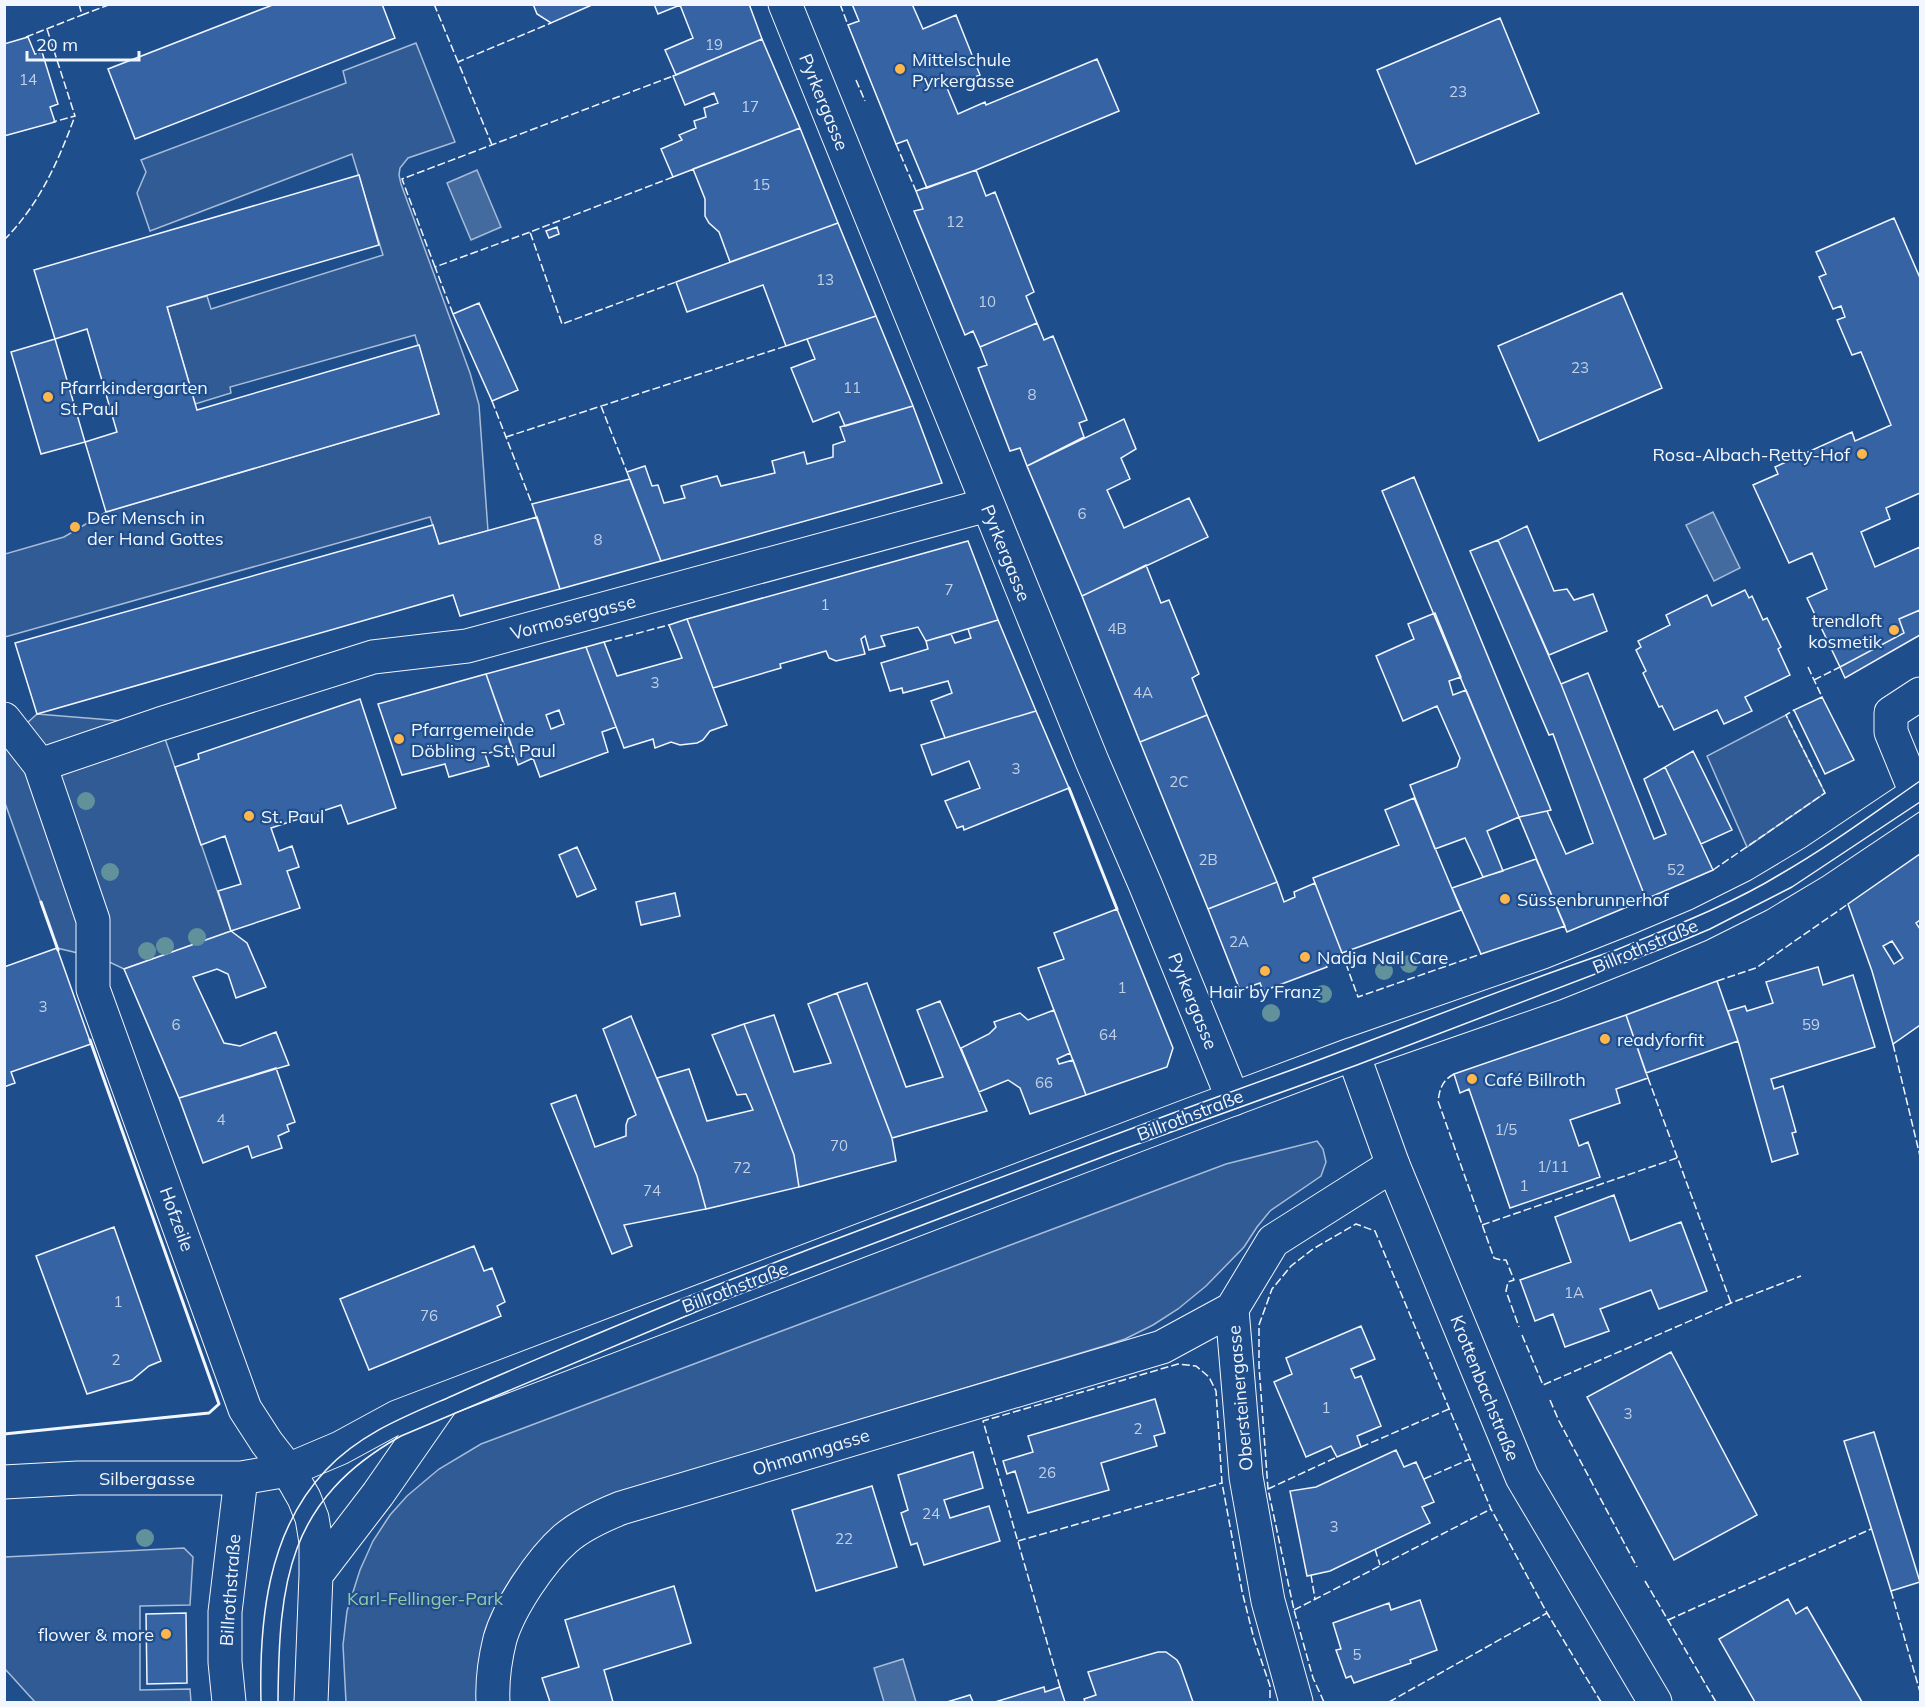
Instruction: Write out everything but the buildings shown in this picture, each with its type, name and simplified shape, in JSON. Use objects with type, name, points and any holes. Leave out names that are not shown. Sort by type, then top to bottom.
[{"type":"street","name":"Pyrkergasse","points":[[784,4],[1112,812],[1145,884],[1233,1099]]},
{"type":"street","name":"Vormosergasse","points":[[40,765],[160,724],[373,657],[477,644],[987,505]]},
{"type":"street","name":"Billrothstraße","points":[[288,1470],[340,1448],[397,1417],[1353,1054],[1554,984],[1699,925],[1759,895],[1815,862],[1918,792],[1891,732],[1891,713],[1920,694]]},
{"type":"street","points":[[10,726],[40,765]]},
{"type":"street","name":"Hofzeile","points":[[40,765],[93,920],[93,989],[245,1409],[288,1470]]},
{"type":"street","name":"Krottenbachstraße","points":[[1353,1054],[1393,1165],[1522,1477],[1655,1702]]},
{"type":"street","name":"Obersteinergasse","points":[[1296,1702],[1268,1601],[1246,1477],[1232,1308],[1273,1241],[1393,1165]]},
{"type":"street","name":"Ohmanngasse","points":[[493,1702],[494,1674],[501,1637],[516,1604],[530,1580],[566,1539],[600,1516],[1162,1347],[1232,1308]]},
{"type":"street","points":[[316,1575],[366,1511],[444,1399]]},
{"type":"street","points":[[288,1470],[312,1518],[316,1542],[311,1702]]},
{"type":"street","name":"Silbergasse","points":[[4,1482],[78,1478],[241,1478],[288,1470]]},
{"type":"street","name":"Billrothstraße","points":[[229,1702],[225,1662],[225,1612],[241,1478]]},
{"type":"shaded area","points":[[416,43],[455,142],[408,158],[400,168],[399,175],[470,373],[479,405],[488,531],[439,544],[430,517],[5,637],[5,554],[64,537],[106,512],[439,414],[415,335],[230,387],[231,393],[195,404],[167,307],[207,296],[211,309],[383,255],[352,154],[150,231],[137,193],[146,172],[141,160],[346,83],[343,71]]},
{"type":"shaded area","points":[[477,170],[501,227],[471,240],[447,183]]},
{"type":"shaded area","points":[[1713,512],[1740,568],[1714,581],[1686,525]]},
{"type":"shaded area","points":[[37,714],[160,724],[231,931],[124,969],[103,959],[57,948],[5,803],[5,743]]},
{"type":"shaded area","points":[[1786,715],[1825,793],[1747,847],[1707,756]]},
{"type":"shaded area","name":"Karl-Fellinger-Park","points":[[1317,1141],[1323,1149],[1326,1162],[1321,1176],[1270,1211],[1244,1247],[1206,1286],[1178,1309],[1153,1325],[1125,1339],[1104,1346],[614,1494],[527,1557],[512,1577],[497,1603],[477,1702],[346,1702],[343,1645],[347,1611],[360,1570],[373,1541],[390,1515],[407,1496],[439,1469],[481,1444],[1226,1164]]},
{"type":"shaded area","points":[[184,1548],[193,1557],[190,1605],[140,1606],[140,1690],[190,1689],[191,1702],[35,1702],[5,1669],[5,1557]]},
{"type":"shaded area","points":[[903,1659],[916,1702],[884,1702],[874,1668]]},
{"type":"tram line","points":[[261,1702],[265,1610],[279,1550],[291,1521],[306,1494],[326,1470],[354,1446],[385,1427],[528,1363],[765,1266],[1616,950],[1678,924],[1760,886],[1851,830],[1920,781]]},
{"type":"tram line","points":[[278,1702],[282,1619],[287,1582],[297,1548],[312,1517],[334,1488],[363,1461],[401,1436],[724,1300],[1113,1153],[1357,1065],[1679,942],[1710,929],[1792,887],[1920,802]]},
{"type":"fence","points":[[79,4],[82,15],[111,4]]},
{"type":"fence","points":[[434,4],[458,62]]},
{"type":"fence","points":[[840,4],[848,25]]},
{"type":"fence","points":[[26,37],[82,15]]},
{"type":"fence","points":[[492,145],[458,62],[551,23]]},
{"type":"fence","points":[[47,29],[75,116],[53,122]]},
{"type":"fence","points":[[435,267],[402,179],[673,76]]},
{"type":"fence","points":[[856,80],[865,101]]},
{"type":"fence","points":[[4,240],[37,198],[62,150],[75,116]]},
{"type":"fence","points":[[896,144],[916,191]]},
{"type":"fence","points":[[673,177],[530,232],[562,324],[676,282]]},
{"type":"fence","points":[[453,314],[435,267],[530,232]]},
{"type":"fence","points":[[506,437],[786,346]]},
{"type":"fence","points":[[492,401],[532,504]]},
{"type":"fence","points":[[601,406],[627,472]]},
{"type":"fence","points":[[604,642],[669,625]]},
{"type":"fence","points":[[1808,667],[1822,697]]},
{"type":"fence","points":[[1814,680],[1840,667]]},
{"type":"fence","points":[[1713,870],[1825,793],[1786,715],[1794,710]]},
{"type":"fence","points":[[1717,981],[1756,968],[1848,904]]},
{"type":"fence","points":[[1342,953],[1358,997],[1481,954]]},
{"type":"fence","points":[[1893,1044],[1920,1156]]},
{"type":"fence","points":[[1454,1074],[1442,1085],[1438,1101],[1494,1258],[1506,1260],[1514,1280],[1508,1282],[1506,1291],[1519,1327]]},
{"type":"fence","points":[[1648,1078],[1731,1303]]},
{"type":"fence","points":[[1482,1225],[1677,1158]]},
{"type":"fence","points":[[1324,1702],[1313,1678],[1294,1610],[1268,1489],[1259,1366],[1259,1325],[1272,1289],[1291,1266],[1313,1249],[1356,1224],[1375,1231],[1491,1509],[1547,1613],[1601,1702]]},
{"type":"fence","points":[[1522,1335],[1543,1385],[1731,1303],[1801,1276]]},
{"type":"fence","points":[[1060,1687],[983,1421],[1178,1364],[1196,1366],[1209,1377],[1216,1391],[1222,1483],[1242,1591],[1254,1639],[1270,1686],[1269,1702]]},
{"type":"fence","points":[[1550,1400],[1637,1567]]},
{"type":"fence","points":[[1361,1447],[1449,1409]]},
{"type":"fence","points":[[1268,1489],[1337,1457]]},
{"type":"fence","points":[[1424,1479],[1470,1459]]},
{"type":"fence","points":[[1018,1541],[1222,1483]]},
{"type":"fence","points":[[1294,1610],[1491,1509]]},
{"type":"fence","points":[[1668,1620],[1871,1529]]},
{"type":"fence","points":[[1375,1549],[1380,1565]]},
{"type":"fence","points":[[1311,1575],[1315,1599]]},
{"type":"fence","points":[[1645,1581],[1716,1702]]},
{"type":"fence","points":[[1891,1591],[1920,1692]]},
{"type":"fence","points":[[1389,1702],[1547,1613]]},
{"type":"wall","points":[[1069,788],[1117,909]]},
{"type":"wall","points":[[41,902],[58,950]]},
{"type":"wall","points":[[4,1434],[209,1413],[219,1404],[90,1040]]},
{"type":"place","name":"Mittelschule Pyrkergasse","points":[[900,69]]},
{"type":"place","name":"Pfarrkindergarten St.Paul","points":[[48,397]]},
{"type":"place","name":"Rosa-Albach-Retty-Hof","points":[[1862,454]]},
{"type":"place","name":"Der Mensch in der Hand Gottes","points":[[75,527]]},
{"type":"place","name":"trendloft kosmetik","points":[[1894,630]]},
{"type":"place","name":"Pfarrgemeinde Döbling - St. Paul","points":[[399,739]]},
{"type":"place","name":"St. Paul","points":[[249,816]]},
{"type":"place","name":"Süssenbrunnerhof","points":[[1505,899]]},
{"type":"place","name":"Nadja Nail Care","points":[[1305,957]]},
{"type":"place","name":"Hair by Franz","points":[[1265,971]]},
{"type":"place","name":"readyforfit","points":[[1605,1039]]},
{"type":"place","name":"Café Billroth","points":[[1472,1079]]},
{"type":"place","name":"flower & more","points":[[166,1634]]}]
